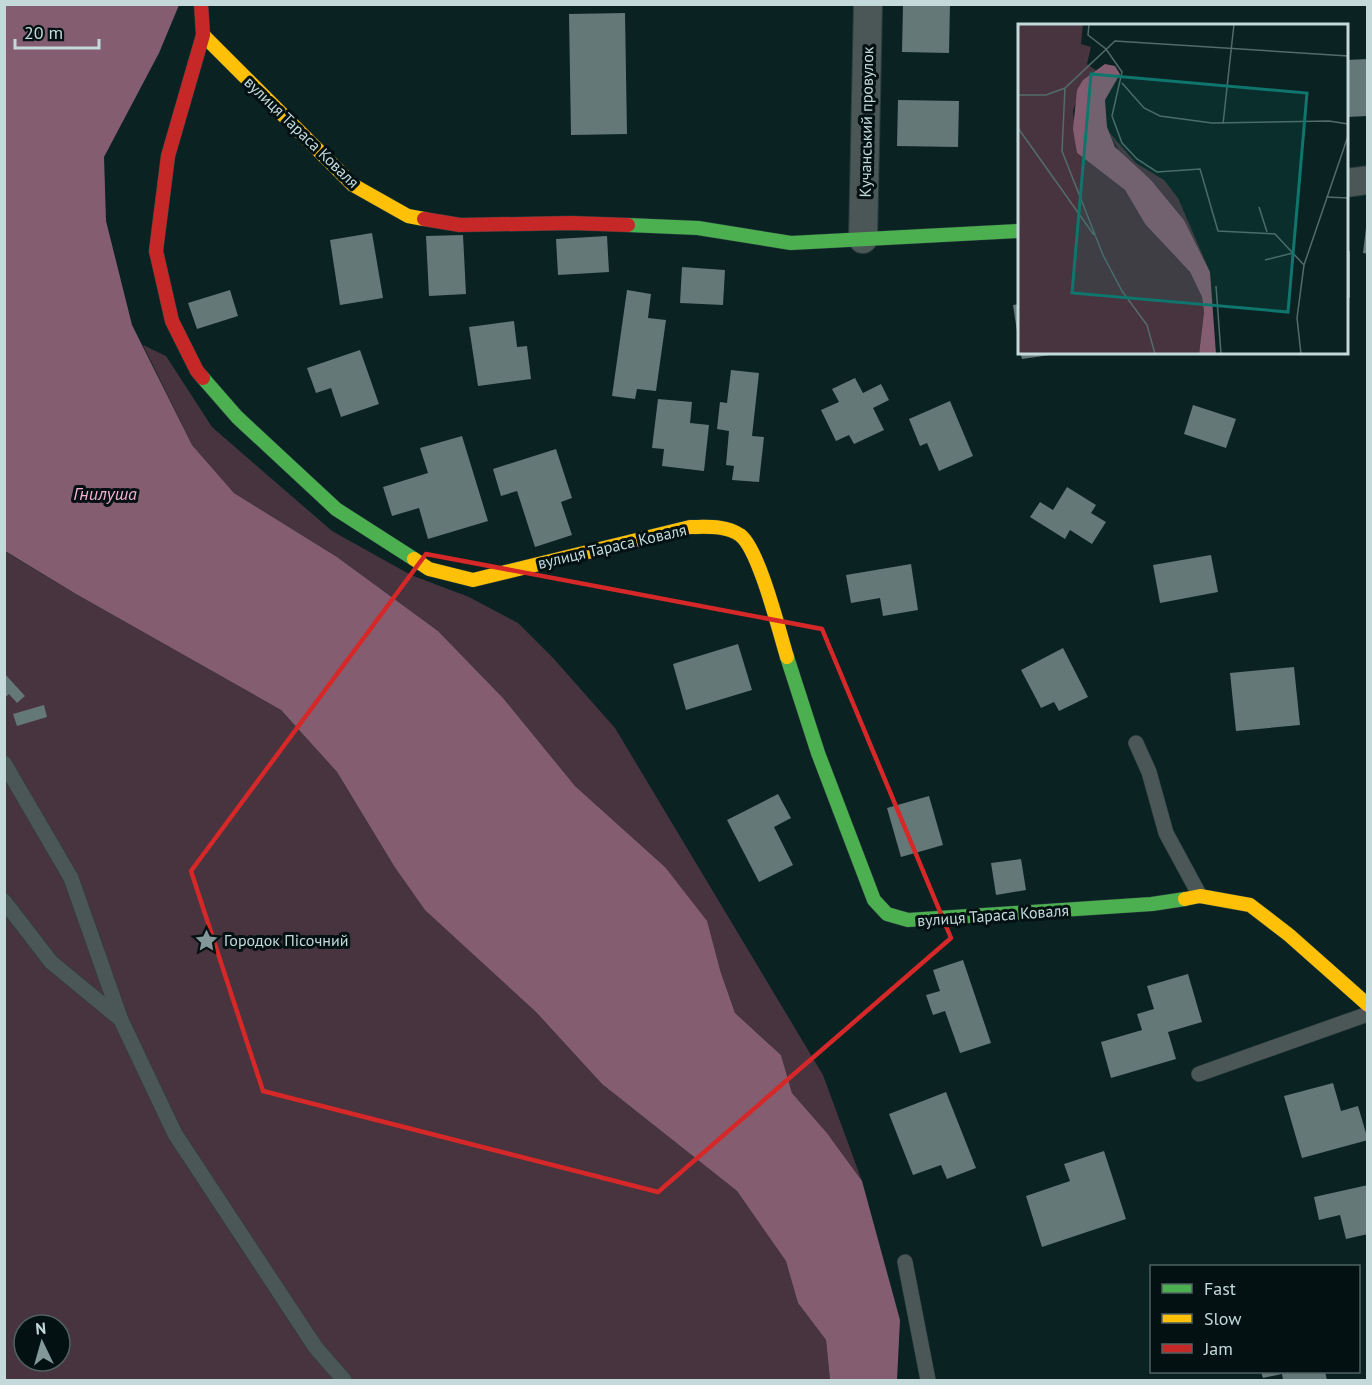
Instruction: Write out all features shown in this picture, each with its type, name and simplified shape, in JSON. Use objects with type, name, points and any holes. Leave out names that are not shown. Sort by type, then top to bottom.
[{"type":"street","name":"вулиця Тараса Коваля","points":[[201,4],[203,35],[168,156],[156,251],[172,321],[197,370],[237,417],[336,509],[429,569],[473,580],[690,527],[721,527],[741,536],[755,557],[818,753],[874,900],[887,914],[908,920],[1152,904],[1200,896],[1250,905],[1289,935],[1368,1005]]},
{"type":"street","name":"Кучанський провулок","points":[[863,239],[868,4]]},
{"type":"street","name":"вулиця Тараса Коваля","points":[[203,35],[353,185],[408,216],[460,225],[571,223],[698,228],[791,243],[1018,231]]},
{"type":"street","points":[[1348,183],[1368,180]]},
{"type":"lane","points":[[1136,743],[1149,772],[1166,833],[1200,896]]},
{"type":"lane","points":[[4,763],[71,878],[121,1020],[175,1134],[315,1348],[344,1380]]},
{"type":"lane","points":[[4,901],[51,962],[121,1020]]},
{"type":"lane","points":[[1199,1074],[1368,1014]]},
{"type":"lane","points":[[905,1262],[928,1380]]},
{"type":"highlighted area","points":[[426,554],[822,629],[951,938],[658,1192],[263,1091],[191,871]]},
{"type":"shaded area","points":[[143,345],[166,356],[212,427],[332,531],[411,575],[469,597],[518,623],[554,659],[615,728],[823,1075],[862,1181],[827,1133],[792,1093],[781,1055],[735,1013],[720,970],[665,867],[575,786],[503,698],[438,631],[337,557],[234,493],[192,445]]},
{"type":"shaded area","points":[[4,551],[281,710],[337,772],[394,866],[482,961],[536,1012],[602,1084],[737,1191],[787,1261],[798,1303],[826,1340],[830,1380],[5,1380]]},
{"type":"water","name":"Гнилуша","points":[[4,5],[179,5],[159,53],[104,157],[106,221],[132,325],[192,445],[234,493],[337,557],[438,631],[503,698],[575,786],[665,867],[707,921],[720,970],[735,1013],[781,1055],[792,1093],[827,1133],[862,1181],[900,1320],[897,1380],[830,1380],[826,1340],[798,1303],[786,1261],[737,1191],[602,1084],[536,1012],[425,910],[394,866],[337,772],[281,710],[76,594],[5,551]]},
{"type":"building","points":[[903,4],[950,4],[949,53],[902,52]]},
{"type":"building","points":[[625,13],[627,134],[571,135],[569,14]]},
{"type":"building","points":[[1368,59],[1368,116],[1348,117],[1348,60]]},
{"type":"building","points":[[898,100],[959,101],[958,147],[897,146]]},
{"type":"building","points":[[1366,228],[1368,228],[1368,254],[1363,253]]},
{"type":"building","points":[[372,233],[383,298],[340,305],[330,240]]},
{"type":"building","points":[[463,235],[466,294],[429,296],[426,236]]},
{"type":"building","points":[[607,236],[609,272],[558,275],[556,239]]},
{"type":"building","points":[[1348,251],[1350,251],[1350,298],[1348,298]]},
{"type":"building","points":[[682,267],[725,270],[723,305],[680,303]]},
{"type":"building","points":[[230,290],[238,316],[197,329],[188,303]]},
{"type":"building","points":[[627,290],[651,294],[648,318],[666,320],[656,391],[637,389],[635,399],[612,396]]},
{"type":"building","points":[[1018,304],[1018,338],[1013,305]]},
{"type":"building","points":[[514,321],[517,347],[527,346],[531,379],[478,386],[469,327]]},
{"type":"building","points":[[360,350],[379,404],[341,417],[331,388],[316,393],[307,368]]},
{"type":"building","points":[[1021,354],[1057,354],[1022,359]]},
{"type":"building","points":[[731,370],[759,373],[752,436],[764,437],[759,482],[732,480],[734,466],[726,465],[729,431],[717,429],[720,402],[727,403]]},
{"type":"building","points":[[855,378],[863,393],[881,384],[889,400],[873,408],[884,430],[854,444],[849,435],[836,441],[821,410],[839,402],[832,389]]},
{"type":"building","points":[[658,399],[692,402],[690,423],[709,425],[704,471],[662,466],[664,449],[652,448]]},
{"type":"building","points":[[950,401],[973,456],[939,471],[927,443],[920,446],[909,419]]},
{"type":"building","points":[[1193,405],[1236,419],[1226,448],[1184,434]]},
{"type":"building","points":[[462,436],[488,521],[428,539],[419,508],[392,516],[383,487],[428,473],[420,448]]},
{"type":"building","points":[[556,449],[572,498],[561,502],[572,535],[535,547],[517,491],[501,496],[493,469]]},
{"type":"building","points":[[1067,487],[1096,505],[1091,513],[1106,522],[1092,544],[1070,530],[1065,539],[1030,517],[1040,502],[1053,510]]},
{"type":"building","points":[[1211,555],[1218,592],[1160,603],[1153,565]]},
{"type":"building","points":[[911,564],[918,610],[883,616],[880,598],[851,603],[846,575]]},
{"type":"building","points":[[738,644],[752,690],[686,710],[673,664]]},
{"type":"building","points":[[1063,648],[1088,697],[1059,711],[1054,702],[1041,708],[1021,670]]},
{"type":"building","points":[[1294,667],[1300,725],[1236,731],[1230,673]]},
{"type":"building","points":[[4,673],[25,696],[17,703],[9,694],[4,698]]},
{"type":"building","points":[[44,705],[47,717],[17,726],[13,714]]},
{"type":"building","points":[[778,794],[791,818],[774,827],[793,865],[759,882],[727,820]]},
{"type":"building","points":[[929,796],[943,845],[901,857],[887,808]]},
{"type":"building","points":[[1021,859],[1026,890],[996,895],[991,863]]},
{"type":"building","points":[[963,960],[991,1043],[960,1053],[945,1011],[933,1015],[926,995],[940,991],[933,970]]},
{"type":"building","points":[[1188,974],[1202,1022],[1168,1032],[1176,1059],[1111,1078],[1101,1042],[1142,1030],[1137,1014],[1154,1009],[1147,986]]},
{"type":"building","points":[[1333,1083],[1341,1111],[1358,1106],[1368,1140],[1302,1158],[1284,1096]]},
{"type":"building","points":[[946,1092],[976,1168],[947,1179],[941,1165],[913,1175],[889,1114]]},
{"type":"building","points":[[1104,1151],[1126,1219],[1042,1247],[1026,1196],[1070,1181],[1064,1164]]},
{"type":"building","points":[[1368,1185],[1368,1234],[1346,1239],[1340,1215],[1319,1220],[1314,1197]]},
{"type":"building","points":[[1261,1373],[1325,1373],[1327,1380],[1283,1380],[1282,1374],[1263,1378]]},
{"type":"traffic: fast","points":[[628,225],[698,228],[791,243],[1018,231]]},
{"type":"traffic: fast","points":[[203,378],[237,417],[336,509],[414,559]]},
{"type":"traffic: fast","points":[[787,657],[818,753],[874,900],[887,914],[908,920],[1152,904],[1185,899]]},
{"type":"traffic: slow","points":[[203,35],[353,185],[408,216],[424,219]]},
{"type":"traffic: slow","points":[[414,559],[429,569],[473,580],[690,527],[716,527],[728,530],[740,535],[754,556],[768,592],[787,657]]},
{"type":"traffic: slow","points":[[1185,899],[1200,896],[1250,905],[1289,935],[1368,1005]]},
{"type":"traffic: jam","points":[[201,4],[203,35],[168,156],[156,251],[172,321],[197,371],[203,378]]},
{"type":"traffic: jam","points":[[424,219],[460,225],[571,223],[628,225]]},
{"type":"place","name":"Городок Пісочний","points":[[206,940]]}]
